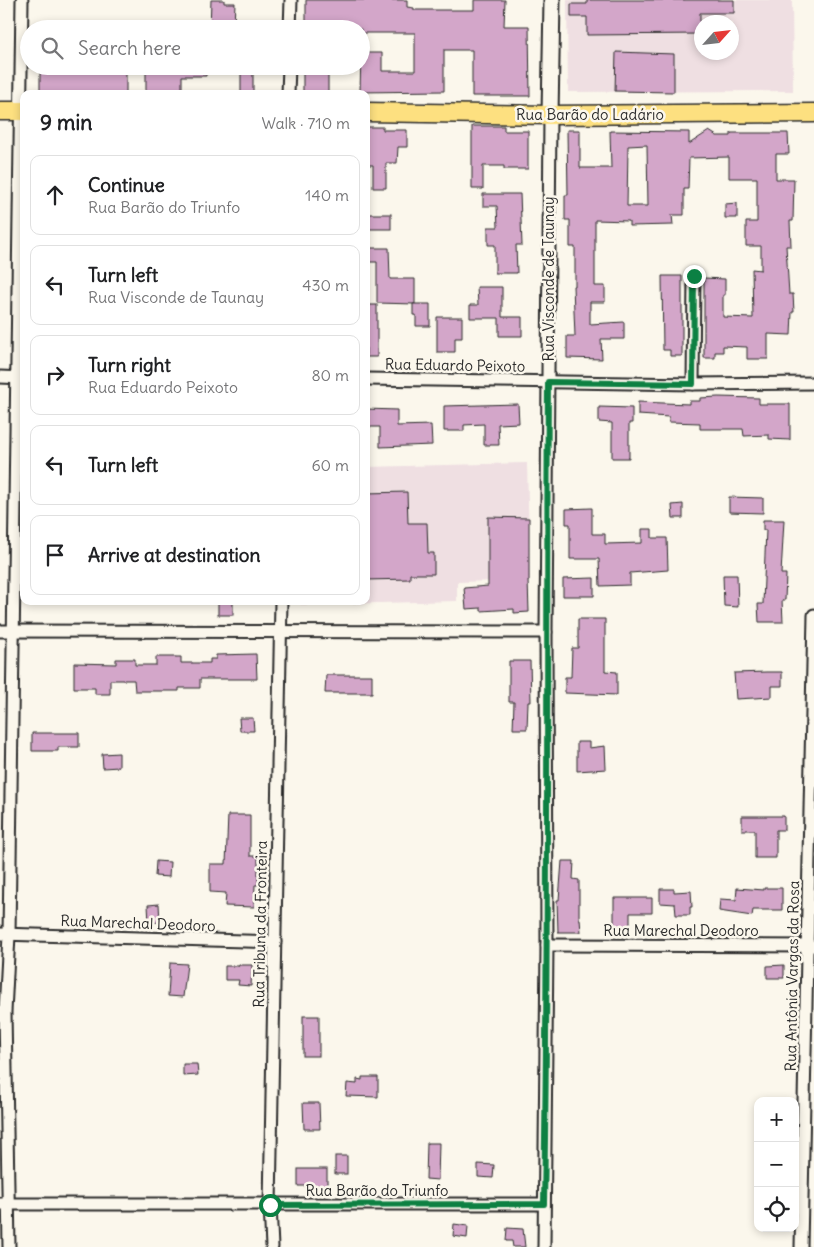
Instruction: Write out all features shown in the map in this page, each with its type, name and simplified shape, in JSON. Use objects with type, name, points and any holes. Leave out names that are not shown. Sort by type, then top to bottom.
[{"type":"main road","points":[[0,111],[20,111]]},
{"type":"main road","name":"Rua Barão do Ladário","points":[[370,112],[550,115],[814,113]]},
{"type":"street","points":[[22,0],[22,20]]},
{"type":"street","points":[[290,20],[291,0]]},
{"type":"street","name":"Rua Visconde de Taunay","points":[[544,1247],[547,945],[546,632],[552,0]]},
{"type":"street","points":[[21,75],[21,90]]},
{"type":"street","points":[[288,90],[289,75]]},
{"type":"street","points":[[693,384],[694,276]]},
{"type":"street","points":[[0,377],[20,378],[5,935],[5,1204],[9,1247]]},
{"type":"street","name":"Rua Eduardo Peixoto","points":[[370,379],[693,384],[814,383]]},
{"type":"street","name":"Rua Tribuna da Fronteira","points":[[272,1247],[270,1205],[281,605]]},
{"type":"street","name":"Rua Antônia Vargas da Rosa","points":[[801,1247],[811,946],[814,615]]},
{"type":"street","points":[[0,631],[546,632]]},
{"type":"street","name":"Rua Marechal Deodoro","points":[[5,935],[275,942]]},
{"type":"street","name":"Rua Marechal Deodoro","points":[[547,945],[811,946]]},
{"type":"street","name":"Rua Barão do Triunfo","points":[[5,1204],[544,1204]]},
{"type":"shaded area","points":[[567,0],[792,0],[793,91],[568,92]]},
{"type":"shaded area","points":[[527,463],[530,580],[457,582],[457,601],[370,603],[370,467]]},
{"type":"building","points":[[211,0],[224,0],[224,3],[235,3],[234,20],[210,20]]},
{"type":"building","points":[[306,0],[407,0],[407,7],[414,8],[414,10],[474,10],[474,0],[505,0],[504,26],[529,26],[530,96],[472,96],[472,50],[444,50],[444,91],[370,92],[370,90],[360,90],[360,75],[370,75],[370,53],[382,53],[382,71],[415,71],[415,33],[370,33],[370,20],[306,20]]},
{"type":"building","points":[[587,0],[734,0],[734,13],[700,13],[700,15],[694,15],[694,34],[587,35],[587,17],[571,17],[571,4],[587,4]]},
{"type":"building","points":[[616,52],[674,54],[674,92],[615,91]]},
{"type":"building","points":[[40,75],[126,75],[126,90],[40,90]]},
{"type":"building","points":[[146,75],[206,75],[182,76],[182,90],[146,90]]},
{"type":"building","points":[[241,75],[253,75],[253,90],[241,90]]},
{"type":"building","points":[[303,75],[328,75],[328,90],[303,90]]},
{"type":"building","points":[[472,126],[504,126],[504,131],[528,131],[528,169],[504,169],[504,166],[483,166],[483,189],[472,189]]},
{"type":"building","points":[[370,127],[383,127],[383,130],[407,130],[407,147],[398,147],[397,163],[386,163],[386,188],[373,188],[373,165],[370,165]]},
{"type":"building","points":[[567,130],[580,130],[580,168],[611,168],[610,131],[689,132],[689,144],[709,131],[717,136],[731,136],[731,133],[788,133],[789,154],[776,154],[776,179],[794,179],[793,221],[790,221],[791,246],[786,246],[789,294],[793,294],[794,312],[792,312],[791,335],[768,334],[768,359],[747,359],[747,347],[723,346],[723,352],[715,352],[715,358],[704,358],[704,278],[725,279],[723,317],[753,318],[752,269],[761,270],[761,246],[746,246],[746,222],[757,222],[757,178],[729,178],[729,157],[689,158],[688,189],[684,189],[684,215],[672,215],[673,225],[629,226],[629,221],[595,220],[595,286],[605,286],[605,302],[590,302],[590,324],[624,322],[624,339],[601,339],[602,359],[567,358],[567,336],[575,336],[573,286],[575,286],[575,247],[570,247],[570,220],[565,220],[565,195],[568,195]],"holes":[[[647,145],[648,206],[627,206],[628,146]]]},
{"type":"building","points":[[483,194],[520,194],[522,245],[516,245],[517,273],[495,273],[495,245],[488,245],[488,227],[498,227],[497,206],[483,206]]},
{"type":"building","points":[[737,203],[737,218],[725,218],[725,204]]},
{"type":"building","points":[[370,214],[391,214],[391,229],[370,229]]},
{"type":"building","points":[[370,248],[389,248],[390,279],[415,279],[415,304],[377,303],[377,262],[370,262]]},
{"type":"building","points":[[662,276],[682,276],[682,356],[670,356],[670,350],[663,350]]},
{"type":"building","points":[[477,287],[502,287],[502,317],[522,317],[522,336],[499,336],[499,318],[470,318],[470,305],[478,305]]},
{"type":"building","points":[[413,304],[430,304],[430,326],[416,326]]},
{"type":"building","points":[[370,305],[377,305],[377,357],[370,357]]},
{"type":"building","points":[[437,317],[462,317],[462,338],[455,338],[455,352],[437,352]]},
{"type":"building","points":[[700,398],[759,398],[759,404],[790,404],[790,440],[769,439],[769,435],[744,436],[743,429],[700,429],[700,423],[669,422],[669,417],[638,415],[638,402],[689,404],[689,401],[700,401]]},
{"type":"building","points":[[518,404],[519,423],[498,424],[499,445],[484,445],[484,424],[464,425],[464,431],[444,431],[444,406]]},
{"type":"building","points":[[599,407],[632,408],[632,423],[629,423],[629,458],[612,458],[612,423],[599,422]]},
{"type":"building","points":[[370,409],[397,410],[397,426],[431,425],[432,445],[380,447],[380,427],[370,427]]},
{"type":"building","points":[[407,492],[408,523],[427,523],[428,553],[434,553],[434,574],[410,574],[410,579],[370,580],[370,493]]},
{"type":"building","points":[[729,497],[763,498],[763,513],[729,512]]},
{"type":"building","points":[[683,504],[683,518],[673,518],[672,505]]},
{"type":"building","points":[[592,508],[592,534],[605,534],[605,544],[642,543],[642,529],[652,529],[652,538],[667,538],[668,570],[630,573],[630,585],[600,586],[599,559],[570,559],[570,524],[566,524],[566,509]]},
{"type":"building","points":[[488,517],[529,518],[529,612],[514,613],[514,609],[481,611],[481,608],[466,609],[464,588],[488,586]]},
{"type":"building","points":[[763,520],[784,520],[781,574],[786,574],[785,600],[782,600],[783,622],[759,622],[758,604],[763,604],[766,530],[763,530]]},
{"type":"building","points":[[723,575],[737,575],[738,607],[724,606]]},
{"type":"building","points":[[594,578],[594,596],[563,596],[563,579]]},
{"type":"building","points":[[218,605],[233,605],[233,615],[218,615]]},
{"type":"building","points":[[578,619],[605,619],[605,671],[617,672],[617,695],[565,693],[565,677],[571,677],[572,648],[578,648]]},
{"type":"building","points":[[256,654],[257,679],[200,679],[200,688],[179,688],[179,691],[135,691],[134,680],[110,680],[110,694],[95,694],[95,688],[74,688],[74,663],[116,664],[116,659],[135,659],[135,665],[156,665],[156,657],[181,657],[181,663],[210,663],[210,659],[216,659],[216,655]]},
{"type":"building","points":[[509,661],[530,661],[531,702],[528,702],[527,729],[513,729],[514,702],[509,702]]},
{"type":"building","points":[[782,672],[782,686],[772,686],[772,697],[736,699],[734,673]]},
{"type":"building","points":[[326,675],[372,675],[372,693],[325,693]]},
{"type":"building","points":[[239,718],[253,718],[254,731],[240,731]]},
{"type":"building","points":[[32,733],[79,733],[79,747],[58,747],[58,751],[32,751]]},
{"type":"building","points":[[577,742],[589,742],[589,748],[605,746],[606,769],[577,771]]},
{"type":"building","points":[[119,753],[119,767],[103,768],[102,754]]},
{"type":"building","points":[[228,815],[250,815],[250,856],[258,856],[258,885],[255,885],[254,907],[225,906],[226,893],[210,892],[210,864],[226,864]]},
{"type":"building","points":[[742,816],[784,816],[784,830],[776,830],[776,858],[755,858],[755,830],[742,830]]},
{"type":"building","points":[[156,861],[170,862],[169,877],[155,876]]},
{"type":"building","points":[[562,861],[574,861],[573,879],[579,880],[581,932],[558,932],[557,900],[559,900]]},
{"type":"building","points":[[737,888],[764,890],[764,888],[782,888],[782,910],[753,910],[752,916],[719,911],[720,899],[736,900]]},
{"type":"building","points":[[660,889],[674,889],[674,892],[691,891],[692,907],[690,907],[690,915],[676,915],[675,904],[660,903]]},
{"type":"building","points":[[614,898],[652,898],[652,913],[630,913],[630,929],[614,929]]},
{"type":"building","points":[[159,904],[160,922],[149,923],[148,905]]},
{"type":"building","points":[[170,963],[187,964],[183,997],[168,996]]},
{"type":"building","points":[[252,965],[251,986],[238,985],[239,980],[225,980],[225,966]]},
{"type":"building","points":[[784,965],[784,978],[767,978],[767,966]]},
{"type":"building","points":[[303,1016],[319,1016],[319,1056],[303,1056]]},
{"type":"building","points":[[183,1064],[197,1064],[198,1075],[183,1076]]},
{"type":"building","points":[[362,1077],[378,1077],[378,1097],[346,1096],[347,1083],[357,1084],[357,1079],[362,1080]]},
{"type":"building","points":[[303,1103],[319,1103],[320,1129],[304,1129]]},
{"type":"building","points":[[427,1143],[439,1143],[438,1180],[426,1179]]},
{"type":"building","points":[[335,1156],[347,1156],[347,1174],[335,1174]]},
{"type":"building","points":[[478,1164],[494,1165],[493,1178],[478,1177]]},
{"type":"building","points":[[298,1169],[327,1169],[327,1186],[298,1186]]},
{"type":"building","points":[[454,1224],[468,1226],[467,1238],[453,1236]]},
{"type":"building","points":[[507,1228],[523,1229],[525,1247],[513,1247],[512,1241],[506,1241]]},
{"type":"route","points":[[270,1205],[544,1204],[547,945],[546,632],[548,382],[693,384],[694,276]]}]
